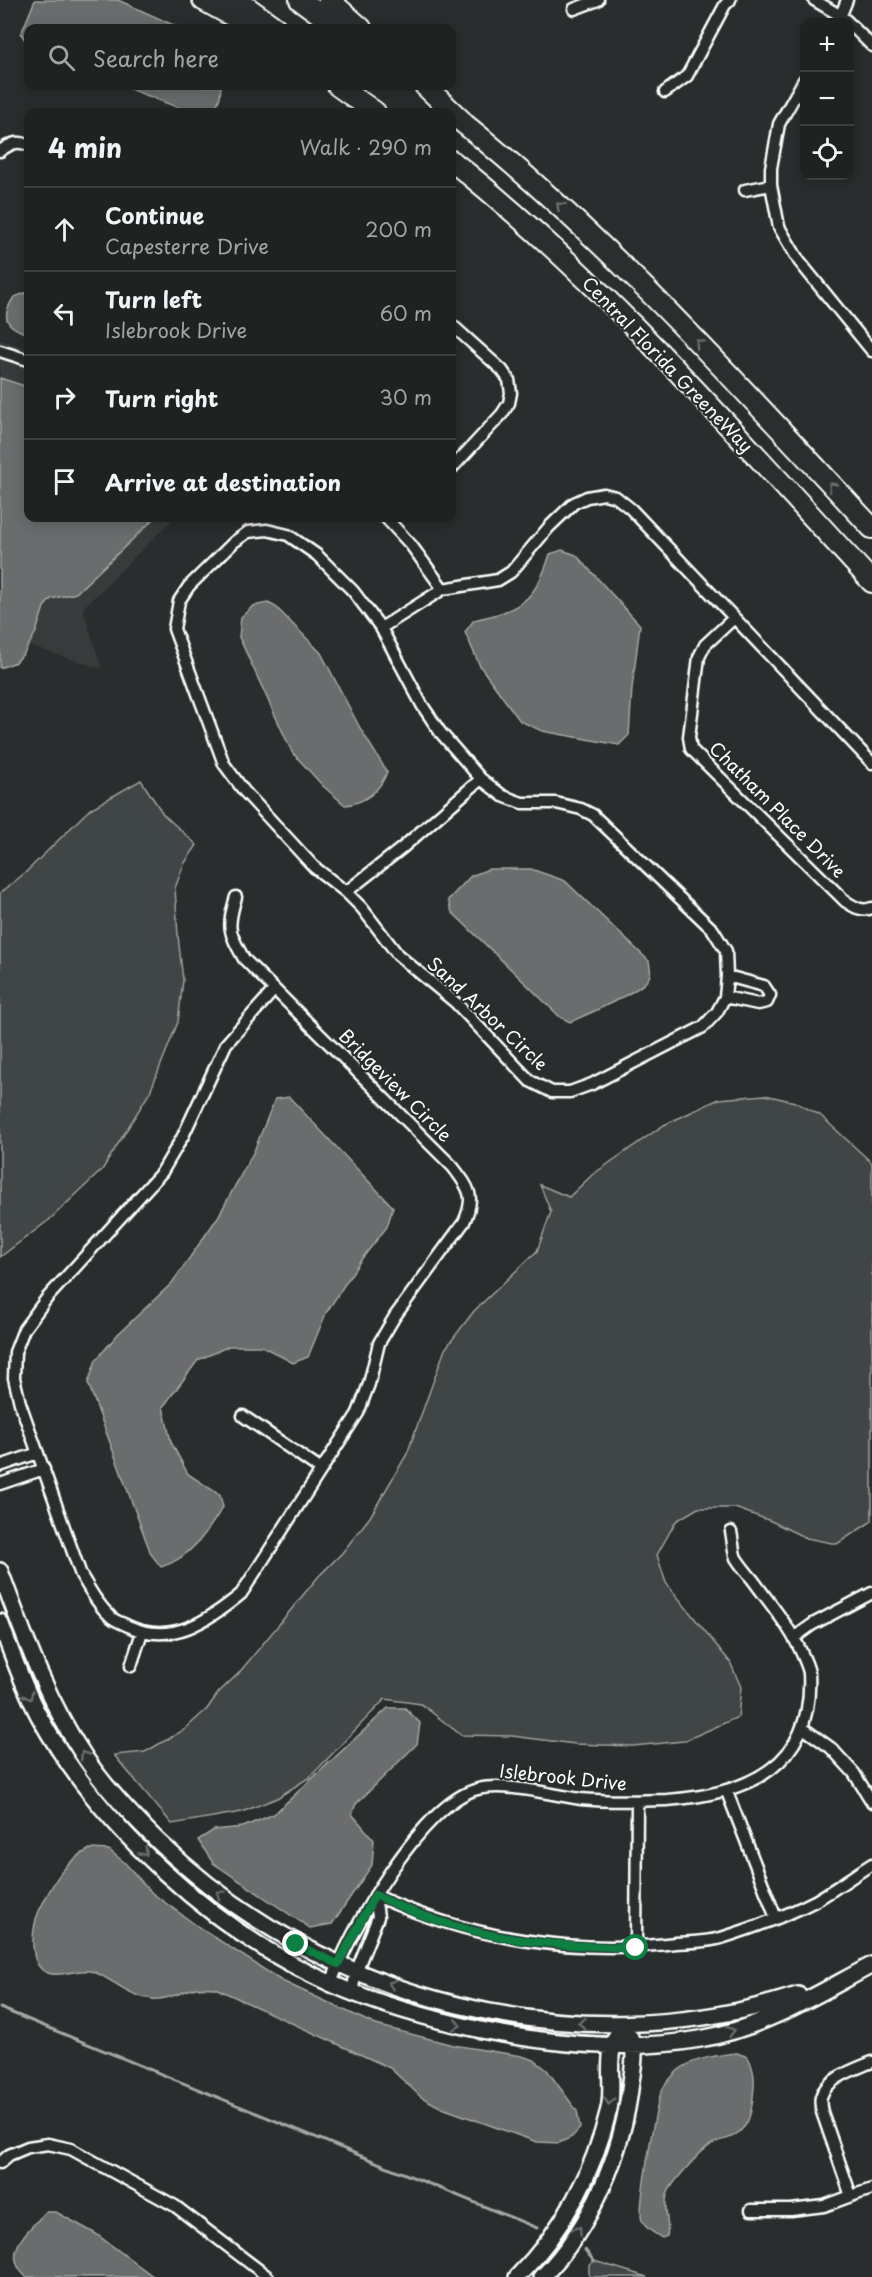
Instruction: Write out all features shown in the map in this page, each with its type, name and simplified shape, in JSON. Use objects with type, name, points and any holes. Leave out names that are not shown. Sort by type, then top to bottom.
[{"type":"highway","points":[[203,0],[247,24]]},
{"type":"highway","points":[[237,0],[270,24]]},
{"type":"highway","points":[[300,0],[333,24]]},
{"type":"highway","points":[[329,0],[356,24]]},
{"type":"highway","points":[[344,90],[369,108]]},
{"type":"highway","points":[[360,90],[384,108]]},
{"type":"highway","name":"Central Florida GreeneWay","points":[[420,90],[444,108]]},
{"type":"highway","points":[[429,90],[449,108]]},
{"type":"highway","points":[[456,115],[480,137]]},
{"type":"highway","name":"Central Florida GreeneWay","points":[[456,118],[580,224],[667,309],[872,528]]},
{"type":"highway","name":"Central Florida GreeneWay","points":[[456,164],[555,251],[649,342],[872,582]]},
{"type":"highway","points":[[456,173],[555,251]]},
{"type":"street","points":[[574,9],[598,0]]},
{"type":"street","points":[[665,92],[687,76],[725,5],[730,0]]},
{"type":"street","points":[[814,0],[840,18]]},
{"type":"street","points":[[844,18],[847,0]]},
{"type":"street","points":[[854,30],[872,46]]},
{"type":"street","points":[[800,87],[779,124],[771,168],[771,185],[779,227],[799,261],[872,351]]},
{"type":"street","points":[[0,151],[11,143],[24,143]]},
{"type":"street","points":[[745,190],[771,185]]},
{"type":"street","points":[[456,329],[502,370],[509,380],[511,393],[509,403],[502,414],[456,464]]},
{"type":"street","points":[[0,351],[24,359]]},
{"type":"street","points":[[381,628],[443,589],[498,580],[511,572],[549,527],[574,503],[587,497],[604,494],[616,497],[631,509],[872,763]]},
{"type":"street","points":[[390,522],[411,545],[443,589]]},
{"type":"street","name":"Sand Arbor Circle","points":[[267,530],[288,535],[317,555],[353,591],[381,628],[422,705],[440,732],[481,779],[503,796],[522,803],[556,804],[593,814],[713,930],[726,951],[728,976],[725,997],[717,1011],[703,1027],[592,1084],[570,1092],[552,1092],[530,1081],[456,1003],[398,955],[346,892],[314,867],[244,791],[224,764],[174,629],[179,600],[189,586],[234,542],[248,532],[267,530]]},
{"type":"street","name":"Chatham Place Drive","points":[[734,618],[705,645],[699,657],[689,736],[691,749],[845,901],[856,908],[867,910],[872,908]]},
{"type":"street","points":[[346,892],[402,848],[481,779]]},
{"type":"street","points":[[236,897],[229,920],[231,937],[244,959],[274,990]]},
{"type":"street","points":[[725,997],[758,1004],[767,1002],[770,995],[764,986],[728,976]]},
{"type":"street","name":"Bridgeview Circle","points":[[274,990],[453,1167],[468,1186],[471,1207],[464,1221],[395,1316],[379,1343],[369,1384],[358,1413],[241,1594],[214,1616],[177,1632],[141,1632],[113,1619],[95,1599],[81,1575],[38,1453],[20,1403],[14,1378],[15,1352],[24,1329],[46,1298],[162,1172],[183,1136],[226,1044],[274,990]]},
{"type":"street","points":[[243,1416],[320,1469]]},
{"type":"street","points":[[0,1466],[38,1453]]},
{"type":"street","points":[[0,1484],[44,1468]]},
{"type":"street","name":"Islebrook Drive","points":[[331,1984],[338,1964],[375,1895],[431,1818],[454,1799],[477,1789],[496,1786],[584,1799],[637,1802],[692,1798],[727,1792],[752,1782],[774,1766],[791,1748],[803,1728],[809,1703],[808,1669],[795,1637],[735,1557],[731,1532]]},
{"type":"street","points":[[0,1571],[34,1662],[60,1718],[111,1792],[137,1821],[177,1859],[220,1895],[296,1944],[356,1972],[431,1998],[480,2010],[568,2023],[623,2024],[703,2017],[764,2006],[841,1981]]},
{"type":"street","points":[[795,1637],[813,1624],[872,1593]]},
{"type":"street","points":[[0,1622],[21,1679],[40,1717],[77,1778],[106,1814],[156,1865],[201,1902],[261,1946],[331,1984],[432,2019],[525,2039],[634,2045],[701,2039],[762,2022],[872,1965]]},
{"type":"street","points":[[131,1666],[141,1632]]},
{"type":"street","points":[[803,1728],[831,1748],[854,1773],[872,1802]]},
{"type":"street","points":[[727,1792],[776,1918]]},
{"type":"street","points":[[636,1948],[637,1802]]},
{"type":"street","points":[[375,1895],[411,1912],[501,1937],[560,1945],[636,1948],[719,1939],[815,1901],[872,1864]]},
{"type":"street","points":[[352,1992],[356,1972],[378,1917],[375,1895]]},
{"type":"street","points":[[517,2277],[562,2222],[592,2164],[609,2107],[613,2045],[623,2024]]},
{"type":"street","points":[[542,2277],[583,2223],[606,2181],[628,2111],[634,2045],[623,2024]]},
{"type":"street","points":[[851,2196],[822,2112],[821,2097],[828,2086],[840,2077],[872,2062]]},
{"type":"street","points":[[0,2163],[9,2155],[28,2146],[48,2144],[71,2149],[175,2206],[268,2277]]},
{"type":"street","points":[[751,2210],[791,2210],[824,2206],[872,2189]]},
{"type":"shaded area","points":[[35,0],[118,0],[171,24],[25,24]]},
{"type":"shaded area","points":[[132,90],[221,90],[216,108],[180,108]]},
{"type":"shaded area","points":[[24,293],[24,332],[10,325],[6,316],[14,297]]},
{"type":"shaded area","points":[[0,340],[24,347],[24,522],[170,522],[83,608],[102,669],[0,636]]},
{"type":"shaded area","points":[[0,378],[24,386],[24,522],[151,522],[76,593],[51,599],[44,607],[36,632],[24,653],[16,662],[0,668]]},
{"type":"shaded area","points":[[562,550],[576,555],[640,625],[629,735],[619,745],[542,731],[520,721],[480,666],[465,632],[474,620],[503,612],[524,601],[539,583],[550,554]]},
{"type":"shaded area","points":[[268,603],[276,607],[321,653],[360,728],[387,772],[376,790],[359,802],[345,805],[323,786],[292,752],[239,637],[241,617],[253,606]]},
{"type":"shaded area","points":[[141,780],[163,814],[197,845],[184,864],[175,888],[183,980],[178,1022],[150,1092],[102,1170],[49,1220],[0,1257],[0,893],[25,873],[90,809]]},
{"type":"shaded area","points":[[489,869],[531,869],[565,881],[649,961],[648,979],[635,990],[570,1022],[560,1017],[452,912],[448,900],[471,876]]},
{"type":"shaded area","points":[[765,1095],[795,1102],[820,1115],[872,1163],[872,1521],[837,1544],[806,1538],[771,1521],[735,1508],[698,1508],[676,1521],[657,1555],[666,1583],[730,1662],[741,1687],[738,1717],[684,1741],[633,1746],[575,1744],[512,1736],[461,1735],[421,1704],[385,1699],[310,1777],[277,1798],[242,1812],[172,1824],[114,1755],[145,1752],[184,1730],[207,1709],[318,1577],[342,1553],[370,1517],[407,1454],[445,1349],[474,1311],[537,1251],[551,1212],[540,1185],[569,1197],[592,1175],[664,1125],[719,1099]]},
{"type":"shaded area","points":[[289,1097],[393,1207],[387,1227],[360,1261],[326,1313],[308,1357],[293,1363],[262,1346],[229,1346],[198,1360],[163,1407],[171,1442],[188,1474],[220,1495],[223,1507],[190,1551],[172,1563],[161,1567],[151,1554],[88,1383],[96,1360],[118,1334],[172,1283],[218,1217],[254,1151],[275,1099]]},
{"type":"shaded area","points":[[388,1708],[405,1708],[420,1723],[417,1744],[356,1804],[352,1814],[374,1840],[372,1865],[332,1924],[310,1928],[213,1863],[198,1840],[214,1830],[243,1827],[274,1814]]},
{"type":"shaded area","points":[[90,1849],[109,1850],[125,1863],[152,1893],[200,1928],[282,1981],[376,2025],[453,2045],[534,2060],[547,2070],[577,2111],[580,2128],[572,2137],[559,2143],[537,2142],[442,2108],[421,2097],[390,2068],[215,1988],[196,1988],[169,1997],[152,1999],[136,1995],[94,1972],[48,1973],[41,1969],[34,1954],[34,1926],[39,1911],[65,1868]]},
{"type":"shaded area","points":[[737,2053],[748,2057],[753,2072],[754,2092],[747,2122],[735,2135],[707,2147],[674,2183],[666,2200],[667,2236],[662,2238],[646,2226],[642,2221],[641,2213],[648,2156],[662,2090],[686,2065],[707,2058]]},
{"type":"shaded area","points":[[46,2212],[56,2212],[96,2234],[154,2277],[26,2277],[19,2268],[16,2251],[25,2234]]},
{"type":"shaded area","points":[[594,2261],[647,2277],[589,2277],[589,2265]]},
{"type":"waterway","points":[[0,2008],[537,2228]]},
{"type":"waterway","points":[[585,2250],[594,2261]]},
{"type":"route","points":[[296,1944],[338,1964],[375,1895],[411,1912],[501,1937],[560,1945],[636,1948]]}]
